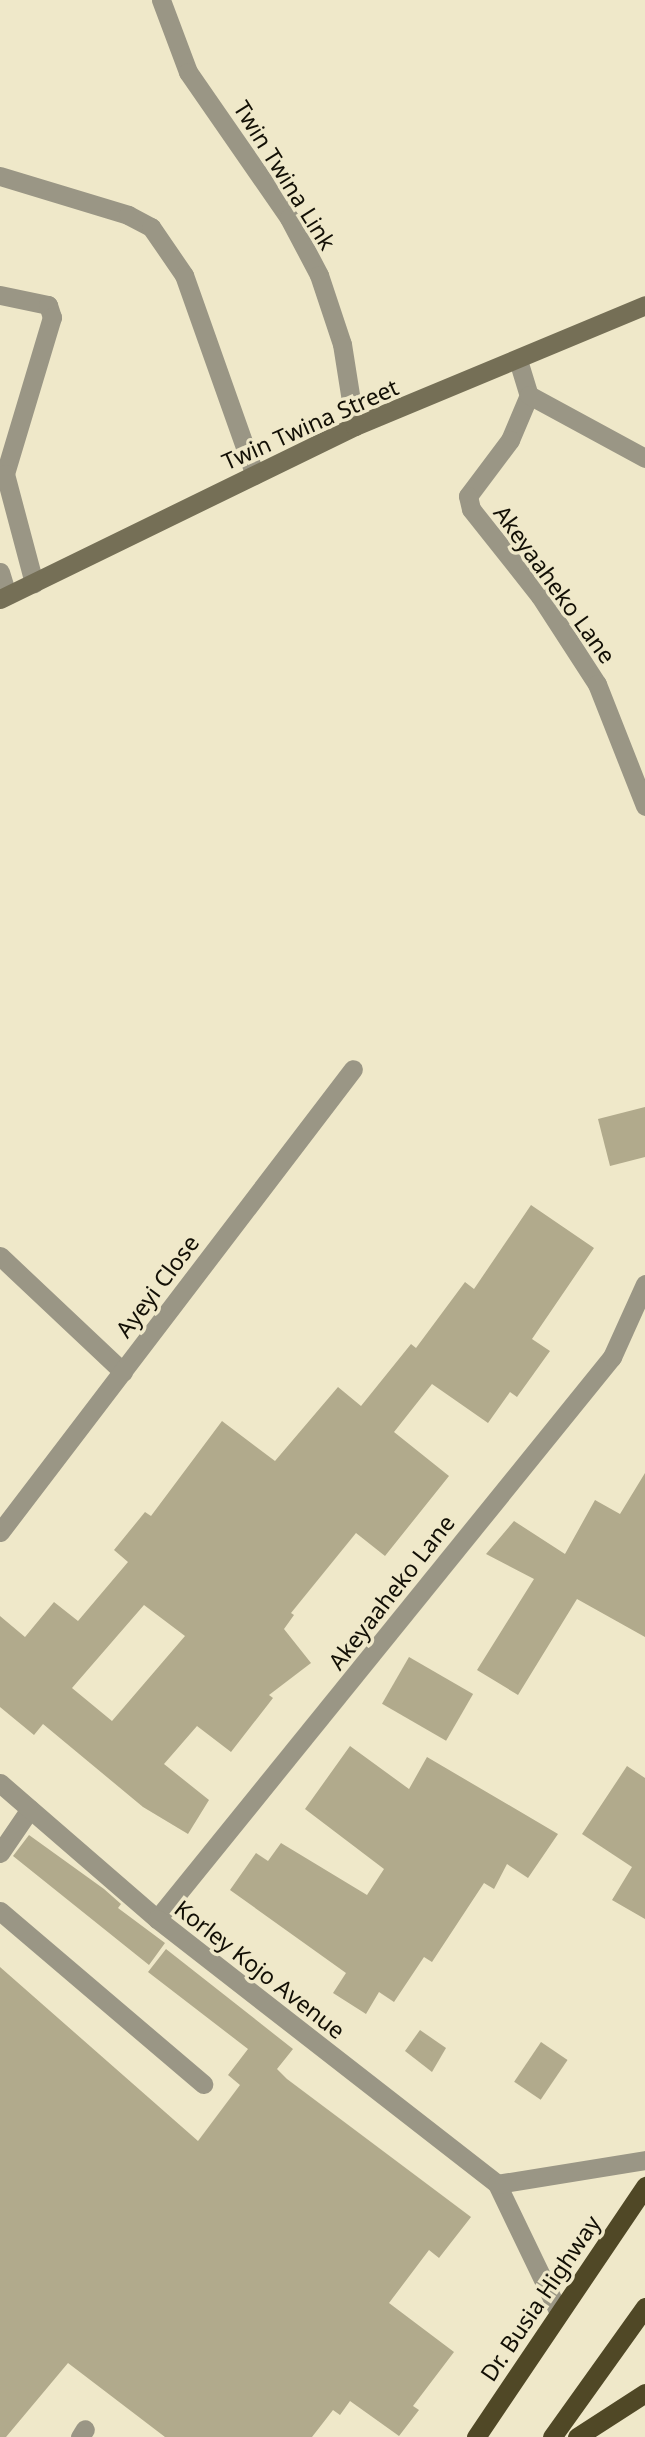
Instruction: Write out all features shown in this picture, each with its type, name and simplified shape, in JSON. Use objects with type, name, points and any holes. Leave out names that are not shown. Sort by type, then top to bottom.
[{"type":"highway","name":"Dr. Busia Highway","points":[[476,2437],[645,2186]]},
{"type":"highway","points":[[552,2437],[645,2307]]},
{"type":"highway","points":[[577,2437],[645,2393]]},
{"type":"main road","name":"Twin Twina Street","points":[[4,597],[355,426],[645,305]]},
{"type":"street","name":"Twin Twina Link","points":[[161,0],[188,72],[289,218],[319,275],[342,344],[355,426]]},
{"type":"street","points":[[0,176],[128,215],[151,227],[184,275],[255,475]]},
{"type":"street","points":[[0,295],[48,305],[52,317],[5,474],[34,583]]},
{"type":"street","points":[[518,360],[529,395],[645,458]]},
{"type":"street","name":"Akeyaaheko Lane","points":[[529,395],[510,440],[468,496],[471,509],[540,596],[597,684],[645,806]]},
{"type":"street","points":[[0,572],[4,597]]},
{"type":"street","name":"Ayeyi Close","points":[[0,1532],[353,1069]]},
{"type":"street","points":[[0,1256],[123,1372]]},
{"type":"street","name":"Akeyaaheko Lane","points":[[157,1919],[612,1357],[645,1284]]},
{"type":"street","name":"Korley Kojo Avenue","points":[[0,1783],[157,1919],[497,2185],[559,2313]]},
{"type":"street","points":[[0,1853],[30,1809]]},
{"type":"street","points":[[0,1911],[203,2084]]},
{"type":"street","points":[[497,2185],[645,2160]]},
{"type":"building","points":[[645,1107],[645,1157],[610,1166],[598,1119]]},
{"type":"building","points":[[531,1205],[594,1248],[532,1339],[550,1351],[517,1397],[510,1392],[488,1423],[432,1384],[394,1432],[449,1476],[385,1556],[356,1533],[291,1613],[294,1615],[284,1629],[311,1663],[269,1695],[273,1698],[231,1752],[197,1726],[164,1764],[209,1800],[188,1834],[143,1807],[43,1724],[34,1735],[0,1707],[0,1616],[25,1637],[54,1602],[78,1621],[128,1562],[114,1550],[145,1512],[151,1516],[222,1421],[275,1461],[338,1387],[361,1406],[411,1344],[416,1348],[465,1282],[474,1289]],"holes":[[[144,1605],[185,1636],[112,1721],[72,1688]]]},
{"type":"building","points":[[645,1473],[645,1637],[577,1599],[518,1695],[477,1670],[534,1579],[486,1554],[514,1521],[565,1554],[595,1500],[620,1514]]},
{"type":"building","points":[[409,1657],[473,1694],[446,1741],[382,1704]]},
{"type":"building","points":[[350,1746],[409,1789],[427,1757],[558,1834],[528,1878],[507,1864],[494,1889],[484,1883],[432,1962],[424,1957],[394,2002],[379,1992],[366,2014],[333,1993],[346,1973],[230,1890],[256,1853],[268,1861],[281,1843],[367,1895],[384,1869],[305,1809]]},
{"type":"building","points":[[627,1766],[645,1778],[645,1919],[612,1900],[632,1867],[582,1834]]},
{"type":"building","points":[[29,1835],[104,1889],[121,1904],[118,1908],[165,1943],[149,1965],[13,1856]]},
{"type":"building","points":[[166,1949],[293,2049],[277,2069],[287,2079],[471,2217],[439,2258],[429,2250],[389,2303],[454,2352],[413,2406],[419,2410],[399,2436],[350,2401],[340,2415],[333,2410],[312,2437],[165,2437],[68,2363],[6,2437],[0,2437],[0,1967],[198,2141],[240,2085],[228,2075],[248,2049],[148,1972]]},
{"type":"building","points":[[420,2030],[446,2048],[432,2072],[405,2051]]},
{"type":"building","points":[[541,2042],[568,2060],[541,2100],[514,2082]]}]
